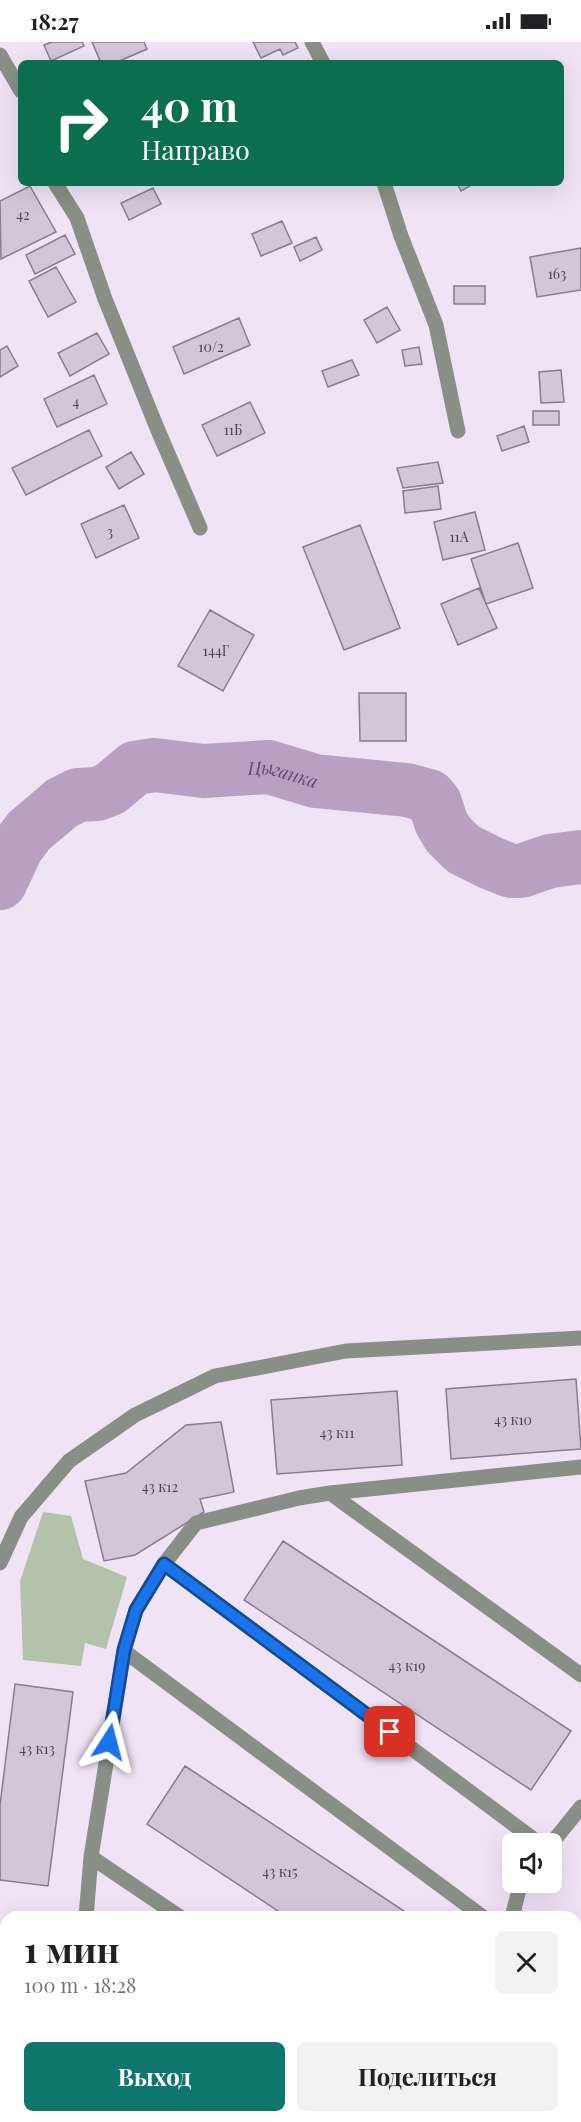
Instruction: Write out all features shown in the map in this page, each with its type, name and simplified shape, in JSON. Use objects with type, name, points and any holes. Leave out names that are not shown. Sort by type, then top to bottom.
[{"type":"lane","points":[[312,42],[321,60]]},
{"type":"lane","points":[[0,55],[18,86]]},
{"type":"lane","points":[[57,186],[77,219],[105,299],[200,528]]},
{"type":"lane","points":[[385,186],[401,236],[436,325],[458,431]]},
{"type":"lane","points":[[0,1563],[21,1517],[69,1461],[135,1415],[215,1376],[346,1352],[581,1338]]},
{"type":"lane","points":[[86,1911],[91,1857],[124,1650],[136,1610],[164,1564],[196,1523],[299,1498],[330,1493],[581,1467]]},
{"type":"lane","points":[[330,1493],[581,1675]]},
{"type":"lane","points":[[164,1564],[525,1833]]},
{"type":"lane","points":[[124,1650],[475,1911]]},
{"type":"lane","points":[[560,1833],[581,1807]]},
{"type":"lane","points":[[91,1857],[171,1911]]},
{"type":"lane","points":[[514,1911],[518,1893]]},
{"type":"green space","points":[[43,1512],[71,1516],[83,1559],[127,1577],[106,1649],[85,1643],[81,1666],[23,1660],[20,1581]]},
{"type":"building","points":[[52,42],[82,42],[84,46],[51,60],[44,45]]},
{"type":"building","points":[[92,42],[144,42],[147,49],[122,60],[100,60]]},
{"type":"building","points":[[253,42],[295,42],[298,48],[283,55],[280,49],[261,58]]},
{"type":"building","points":[[30,186],[56,232],[1,259],[0,201]]},
{"type":"building","points":[[458,186],[470,186],[461,191]]},
{"type":"building","points":[[153,188],[161,204],[129,220],[121,203]]},
{"type":"building","points":[[282,221],[292,243],[261,256],[252,234]]},
{"type":"building","points":[[65,235],[75,254],[35,274],[26,255]]},
{"type":"building","points":[[316,237],[322,250],[300,261],[294,247]]},
{"type":"building","points":[[581,248],[581,290],[537,297],[530,257]]},
{"type":"building","points":[[56,267],[76,302],[48,317],[29,281]]},
{"type":"building","points":[[454,286],[485,286],[485,304],[454,304]]},
{"type":"building","points":[[387,307],[400,330],[377,343],[364,320]]},
{"type":"building","points":[[239,318],[250,345],[184,374],[173,347]]},
{"type":"building","points":[[97,333],[109,354],[70,376],[58,353]]},
{"type":"building","points":[[7,346],[18,366],[0,377],[0,350]]},
{"type":"building","points":[[419,347],[422,364],[405,366],[402,350]]},
{"type":"building","points":[[352,360],[359,375],[328,387],[322,371]]},
{"type":"building","points":[[561,370],[564,402],[541,403],[539,372]]},
{"type":"building","points":[[94,375],[107,404],[57,427],[44,399]]},
{"type":"building","points":[[250,402],[265,433],[217,456],[202,425]]},
{"type":"building","points":[[533,411],[559,411],[559,425],[533,425]]},
{"type":"building","points":[[524,426],[529,442],[502,451],[497,436]]},
{"type":"building","points":[[89,430],[102,456],[26,495],[12,468]]},
{"type":"building","points":[[131,452],[144,474],[119,489],[106,467]]},
{"type":"building","points":[[438,462],[443,483],[403,488],[397,468]]},
{"type":"building","points":[[438,486],[441,509],[405,513],[403,491]]},
{"type":"building","points":[[124,505],[139,538],[96,558],[81,524]]},
{"type":"building","points":[[475,512],[485,550],[443,560],[434,522]]},
{"type":"building","points":[[360,525],[400,628],[344,650],[303,547]]},
{"type":"building","points":[[518,543],[533,588],[486,604],[471,559]]},
{"type":"building","points":[[479,588],[497,628],[458,645],[441,604]]},
{"type":"building","points":[[210,610],[254,635],[223,691],[178,666]]},
{"type":"building","points":[[359,693],[406,693],[406,741],[360,741]]},
{"type":"building","points":[[576,1379],[581,1449],[451,1459],[446,1389]]},
{"type":"building","points":[[397,1391],[402,1465],[277,1474],[271,1400]]},
{"type":"building","points":[[221,1422],[234,1492],[200,1499],[204,1512],[135,1555],[104,1561],[85,1481],[126,1473],[186,1425]]},
{"type":"building","points":[[283,1541],[571,1731],[531,1790],[244,1600]]},
{"type":"building","points":[[15,1684],[73,1692],[48,1886],[0,1880],[0,1805]]},
{"type":"building","points":[[185,1766],[404,1911],[278,1911],[147,1824]]},
{"type":"waterway","name":"Цыганка","points":[[0,883],[17,847],[29,831],[62,803],[78,795],[97,794],[110,789],[135,768],[154,765],[204,771],[269,767],[315,781],[407,790],[429,796],[435,803],[441,822],[448,834],[463,849],[511,871],[521,871],[550,861],[581,857]]},
{"type":"route","points":[[109,1742],[124,1650],[136,1610],[164,1564],[390,1732]]}]
